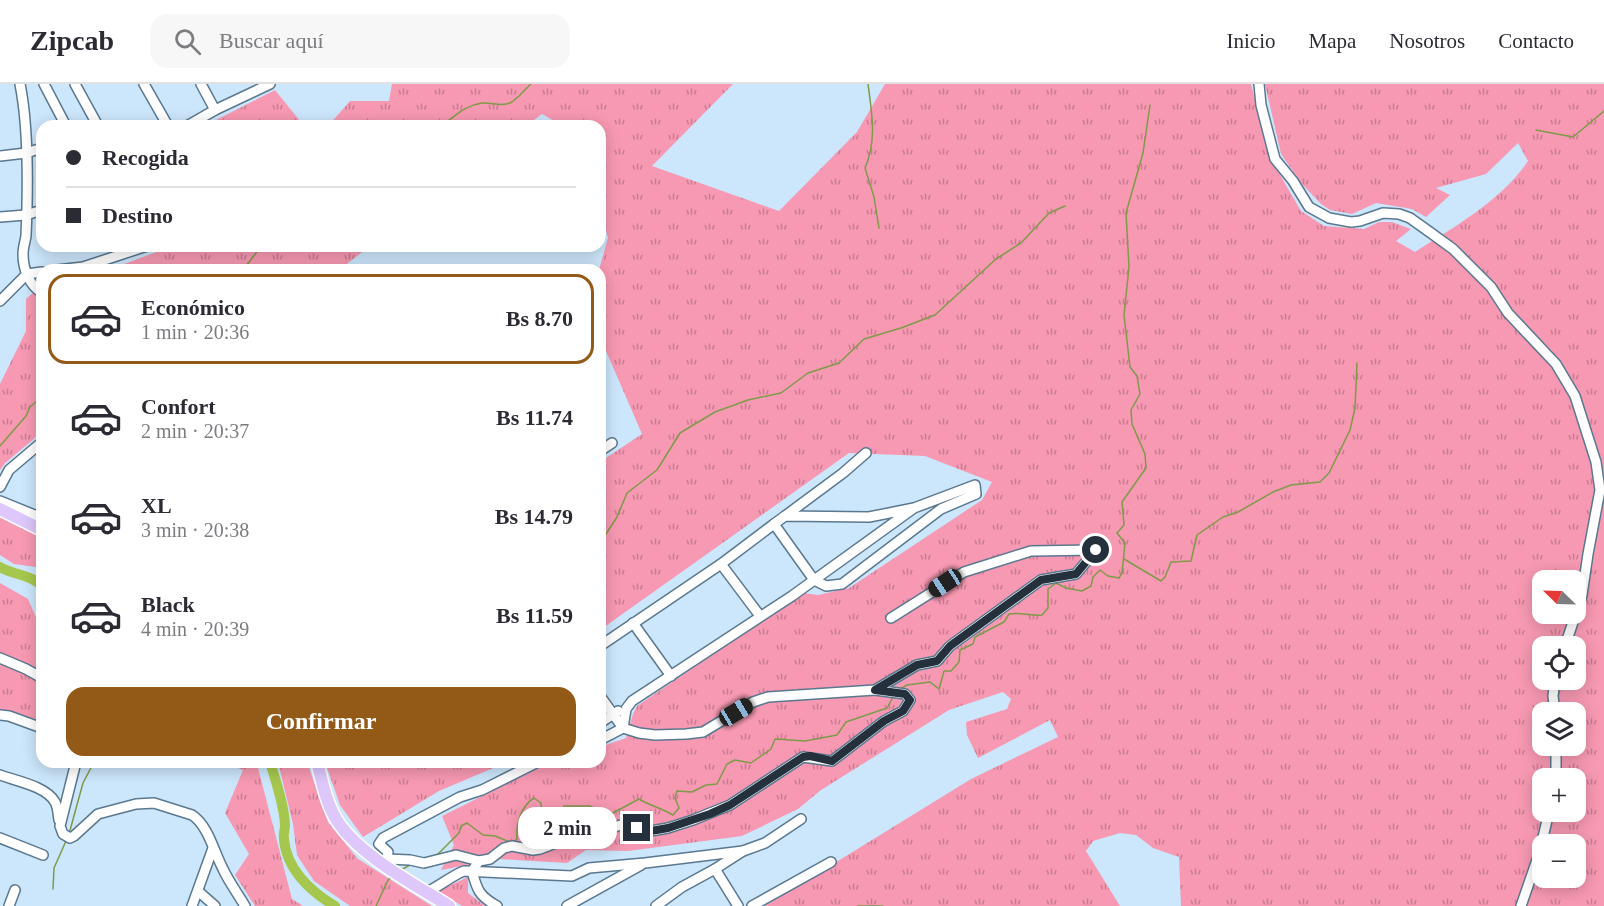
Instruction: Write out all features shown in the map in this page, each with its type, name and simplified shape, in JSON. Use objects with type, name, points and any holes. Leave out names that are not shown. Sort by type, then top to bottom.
[{"type":"main road","points":[[0,509],[36,527]]},
{"type":"main road","points":[[319,768],[330,807],[351,838],[403,877],[449,906]]},
{"type":"street","points":[[20,84],[26,153],[26,215],[23,254],[27,274],[36,290]]},
{"type":"street","points":[[44,84],[63,120]]},
{"type":"street","points":[[75,84],[95,120]]},
{"type":"street","points":[[144,84],[165,120]]},
{"type":"street","points":[[201,84],[215,110]]},
{"type":"street","points":[[198,120],[270,84]]},
{"type":"street","points":[[1259,84],[1261,105],[1275,159],[1309,207],[1329,218],[1351,222],[1383,213],[1399,214],[1410,218],[1453,249],[1491,287],[1508,313],[1556,364],[1575,396],[1596,462],[1600,490],[1582,595],[1568,636]]},
{"type":"street","points":[[0,156],[36,150]]},
{"type":"street","points":[[0,217],[36,212]]},
{"type":"street","points":[[91,264],[121,252]]},
{"type":"street","points":[[0,301],[27,274],[36,273]]},
{"type":"street","points":[[606,447],[612,443]]},
{"type":"street","points":[[0,486],[9,470],[36,451]]},
{"type":"street","points":[[606,642],[721,564],[843,473],[866,453]]},
{"type":"street","points":[[774,524],[814,580],[826,586],[842,584],[941,509],[976,494],[975,485],[914,508],[869,516],[785,516]]},
{"type":"street","points":[[0,501],[36,516]]},
{"type":"street","points":[[606,719],[814,580],[914,508]]},
{"type":"street","points":[[875,690],[917,665],[937,661],[950,646],[1041,580],[1076,574],[1096,550],[1031,551],[964,572],[891,618]]},
{"type":"street","points":[[721,564],[760,616]]},
{"type":"street","points":[[633,623],[671,676]]},
{"type":"street","points":[[0,658],[36,675]]},
{"type":"street","points":[[516,768],[482,790],[460,797],[383,838],[380,843],[388,852],[385,862],[410,860],[424,864],[456,855],[479,861],[490,859],[504,848],[512,846],[533,850],[564,840],[582,842],[594,840],[604,831],[624,824],[651,831],[668,828],[730,805],[803,757],[810,756],[832,761],[884,721],[903,711],[910,700],[905,694],[875,690],[768,697],[753,702],[703,732],[686,734],[639,733],[623,728],[606,704]]},
{"type":"street","points":[[623,728],[626,709],[632,701]]},
{"type":"street","points":[[0,715],[36,726]]},
{"type":"street","points":[[606,737],[623,728]]},
{"type":"street","points":[[60,826],[74,768]]},
{"type":"street","points":[[0,775],[37,788],[50,796],[56,805],[63,834],[70,838],[90,820],[106,810],[136,804],[154,803],[196,818],[245,906]]},
{"type":"street","points":[[656,906],[682,887],[743,851],[765,843],[801,819]]},
{"type":"street","points":[[1521,906],[1539,854],[1547,822]]},
{"type":"street","points":[[0,838],[43,855]]},
{"type":"street","points":[[192,906],[213,848]]},
{"type":"street","points":[[427,892],[454,875],[465,871],[572,876],[589,868],[743,851]]},
{"type":"street","points":[[479,861],[472,872],[474,885],[478,892],[497,906]]},
{"type":"street","points":[[752,906],[831,862]]},
{"type":"street","points":[[567,906],[645,863]]},
{"type":"street","points":[[715,869],[738,906]]},
{"type":"street","points":[[9,906],[15,891]]},
{"type":"street","points":[[198,891],[215,906]]},
{"type":"green space","points":[[392,84],[733,84],[652,166],[779,211],[857,132],[885,84],[1251,84],[1269,156],[1301,211],[1324,226],[1364,229],[1379,222],[1392,222],[1411,229],[1396,241],[1415,252],[1476,212],[1505,188],[1528,161],[1518,143],[1486,174],[1436,188],[1450,195],[1426,217],[1412,209],[1376,203],[1352,214],[1330,210],[1302,184],[1281,154],[1265,84],[1604,84],[1604,906],[1181,906],[1179,857],[1153,848],[1136,835],[1120,833],[1093,841],[1086,851],[1120,906],[765,906],[971,779],[1058,737],[1050,720],[978,758],[967,735],[966,722],[1007,709],[1011,699],[1003,692],[949,710],[821,790],[798,809],[742,836],[628,851],[586,850],[567,863],[498,859],[441,870],[454,845],[442,816],[539,768],[606,768],[606,745],[626,738],[637,706],[803,593],[818,595],[849,588],[982,500],[992,482],[925,456],[849,453],[606,626],[606,458],[642,434],[606,351],[606,264],[601,264],[606,252],[608,238],[606,230],[606,120],[552,120],[542,114],[534,120],[333,120],[350,101],[389,101]]},
{"type":"green space","points":[[275,90],[299,120],[216,120]]},
{"type":"green space","points":[[157,252],[362,252],[347,264],[124,264]]},
{"type":"green space","points":[[36,290],[36,437],[0,470],[0,384],[26,331],[26,299]]},
{"type":"green space","points":[[0,515],[36,534],[36,567],[14,564],[0,555]]},
{"type":"green space","points":[[0,583],[28,599],[36,617],[36,719],[0,709]]},
{"type":"green space","points":[[238,768],[258,768],[292,899],[303,906],[255,906],[235,875],[249,854],[225,813],[243,770]]},
{"type":"green space","points":[[279,768],[309,768],[328,822],[358,859],[432,906],[350,906],[314,881],[297,855],[293,824]]},
{"type":"green space","points":[[327,768],[493,768],[439,791],[363,837],[340,805]]},
{"type":"green space","points":[[468,877],[468,893],[485,906],[462,906],[438,891]]},
{"type":"waterway","points":[[449,120],[475,104],[510,103],[531,84]]},
{"type":"waterway","points":[[868,84],[872,137],[865,168],[874,197],[879,228]]},
{"type":"waterway","points":[[900,689],[907,685],[930,682],[939,689],[944,671],[951,671],[959,662],[960,650],[973,644],[975,637],[1004,622],[1009,614],[1042,615],[1048,608],[1048,589],[1056,583],[1066,588],[1082,591],[1091,586],[1093,577],[1100,570],[1108,576],[1119,578],[1122,573],[1125,543],[1117,533],[1124,525],[1122,502],[1146,468],[1145,454],[1132,424],[1131,410],[1140,394],[1137,376],[1130,367],[1124,315],[1129,267],[1126,213],[1143,153],[1150,105]]},
{"type":"waterway","points":[[1536,130],[1573,137],[1604,111]]},
{"type":"waterway","points":[[606,534],[617,517],[627,493],[657,470],[680,433],[715,412],[748,400],[781,393],[808,373],[839,363],[864,339],[935,315],[996,259],[1021,243],[1049,213],[1065,206]]},
{"type":"waterway","points":[[248,264],[257,252]]},
{"type":"waterway","points":[[1124,559],[1161,581],[1171,562],[1191,561],[1197,535],[1223,517],[1238,512],[1273,492],[1291,485],[1320,482],[1329,473],[1350,430],[1355,408],[1357,363]]},
{"type":"waterway","points":[[0,446],[36,402]]},
{"type":"waterway","points":[[0,567],[36,582]]},
{"type":"waterway","points":[[423,859],[437,855],[459,833],[461,826],[467,823],[483,835],[495,836],[512,843],[517,839],[517,827],[523,811],[529,801],[534,798],[541,803],[543,833],[551,841],[557,833],[564,806],[589,806],[611,814],[639,799],[673,815],[679,808],[675,798],[677,791],[692,792],[706,785],[717,784],[727,764],[735,760],[751,763],[771,749],[775,739],[805,741],[837,735],[846,722],[887,708],[893,697]]},
{"type":"waterway","points":[[69,834],[83,783],[91,768]]},
{"type":"waterway","points":[[272,768],[283,809],[284,837],[289,860],[301,879],[335,906]]},
{"type":"waterway","points":[[53,889],[54,868],[66,841]]},
{"type":"waterway","points":[[401,870],[410,865]]},
{"type":"waterway","points":[[376,906],[388,880],[393,876]]},
{"type":"waterway","points":[[858,906],[883,906]]},
{"type":"route","points":[[637,828],[651,831],[668,828],[710,814],[730,805],[803,757],[810,756],[832,761],[884,721],[903,711],[910,700],[905,694],[875,690],[917,665],[937,661],[950,646],[1041,580],[1076,574],[1096,550]]}]
